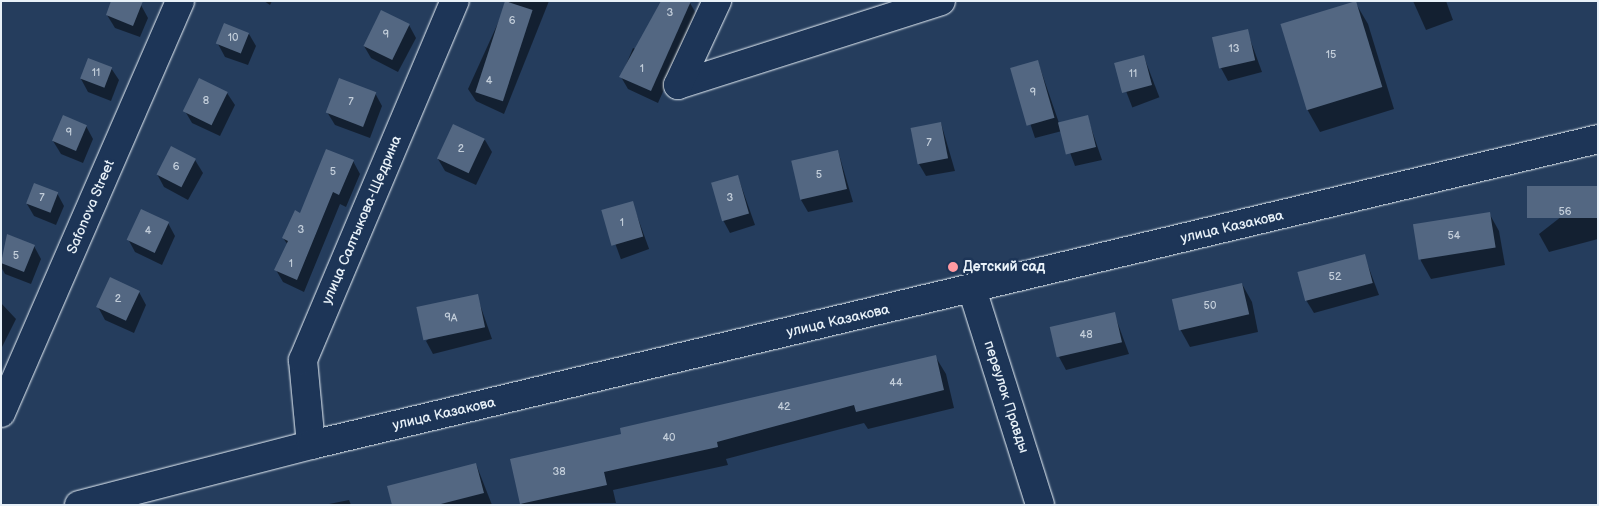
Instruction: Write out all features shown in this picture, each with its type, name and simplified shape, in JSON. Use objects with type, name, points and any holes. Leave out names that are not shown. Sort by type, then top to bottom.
[{"type":"main road","name":"Safonova Street","points":[[1,413],[180,1]]},
{"type":"main road","name":"улица Салтыкова-Щедрина","points":[[311,445],[303,360],[455,1]]},
{"type":"main road","points":[[717,1],[678,85],[941,1]]},
{"type":"main road","name":"улица Казакова","points":[[80,505],[311,445],[1598,140]]},
{"type":"main road","name":"переулок Правды","points":[[972,289],[1040,505]]},
{"type":"building","points":[[111,1],[143,1],[133,26],[106,15]]},
{"type":"building","points":[[505,1],[533,10],[503,101],[475,92]]},
{"type":"building","points":[[661,1],[691,1],[651,91],[619,77]]},
{"type":"building","points":[[1356,1],[1382,87],[1307,110],[1280,24]]},
{"type":"building","points":[[381,10],[410,24],[392,60],[363,46]]},
{"type":"building","points":[[224,23],[249,33],[241,54],[216,43]]},
{"type":"building","points":[[1248,29],[1255,60],[1219,69],[1212,37]]},
{"type":"building","points":[[1144,55],[1152,85],[1122,93],[1114,63]]},
{"type":"building","points":[[88,58],[112,67],[104,88],[80,79]]},
{"type":"building","points":[[1038,60],[1055,118],[1027,126],[1010,68]]},
{"type":"building","points":[[199,78],[228,92],[212,125],[183,111]]},
{"type":"building","points":[[339,78],[376,92],[363,127],[326,113]]},
{"type":"building","points":[[63,115],[87,125],[76,151],[52,141]]},
{"type":"building","points":[[1088,115],[1096,147],[1066,155],[1058,122]]},
{"type":"building","points":[[941,122],[948,158],[918,164],[911,128]]},
{"type":"building","points":[[453,124],[485,139],[469,173],[437,158]]},
{"type":"building","points":[[171,146],[196,159],[181,187],[156,175]]},
{"type":"building","points":[[326,149],[354,160],[339,195],[333,192],[297,280],[274,270],[288,241],[282,238],[295,210],[300,213]]},
{"type":"building","points":[[838,150],[847,189],[800,200],[791,161]]},
{"type":"building","points":[[738,175],[749,213],[722,221],[711,183]]},
{"type":"building","points":[[34,183],[58,192],[50,213],[26,204]]},
{"type":"building","points":[[1527,186],[1598,186],[1598,218],[1527,218]]},
{"type":"building","points":[[633,201],[643,237],[611,246],[601,210]]},
{"type":"building","points":[[141,209],[169,222],[155,253],[127,240]]},
{"type":"building","points":[[1490,212],[1496,248],[1419,260],[1413,224]]},
{"type":"building","points":[[7,234],[35,245],[24,272],[1,263]]},
{"type":"building","points":[[1365,254],[1373,283],[1305,301],[1297,272]]},
{"type":"building","points":[[110,277],[140,291],[126,321],[96,307]]},
{"type":"building","points":[[1242,283],[1249,314],[1179,330],[1172,299]]},
{"type":"building","points":[[478,294],[485,327],[423,340],[416,307]]},
{"type":"building","points":[[1115,312],[1122,342],[1057,357],[1050,327]]},
{"type":"building","points":[[936,355],[944,390],[856,412],[854,405],[717,442],[718,447],[604,472],[607,485],[520,504],[510,459],[621,434],[620,428]]},
{"type":"building","points":[[476,463],[484,493],[437,505],[392,505],[387,486]]},
{"type":"place","name":"Детский сад","points":[[953,267]]}]
